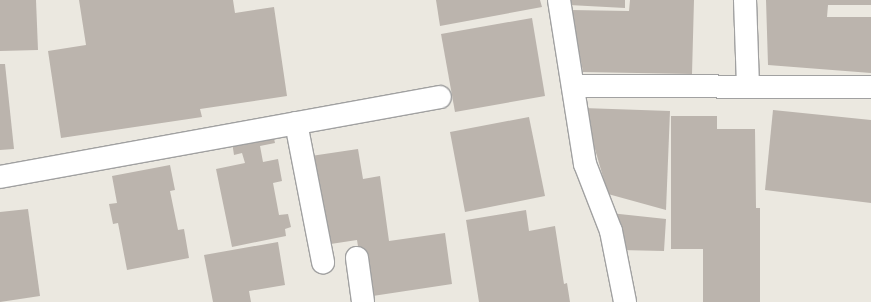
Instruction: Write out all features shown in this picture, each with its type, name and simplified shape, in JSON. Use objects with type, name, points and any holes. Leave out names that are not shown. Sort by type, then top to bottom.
[{"type":"street","points":[[559,0],[585,164],[611,231],[625,302]]},
{"type":"street","points":[[745,0],[748,87]]},
{"type":"street","points":[[573,86],[871,87]]},
{"type":"street","points":[[0,176],[440,97]]},
{"type":"street","points":[[296,123],[324,262]]},
{"type":"street","points":[[357,258],[363,302]]},
{"type":"building","points":[[0,0],[36,0],[38,50],[0,51]]},
{"type":"building","points":[[79,0],[233,0],[235,13],[274,7],[287,96],[200,109],[202,117],[61,138],[48,51],[86,45]]},
{"type":"building","points":[[436,0],[540,0],[542,7],[440,26]]},
{"type":"building","points":[[569,0],[625,0],[625,8],[569,5]]},
{"type":"building","points":[[630,0],[694,0],[692,74],[583,72],[571,10],[629,11]]},
{"type":"building","points":[[766,0],[871,0],[871,5],[828,5],[827,17],[871,17],[871,73],[768,65]]},
{"type":"building","points":[[532,18],[545,96],[455,112],[441,34]]},
{"type":"building","points":[[0,64],[5,64],[14,149],[0,150]]},
{"type":"building","points":[[583,108],[670,111],[666,210],[608,194]]},
{"type":"building","points":[[773,110],[871,120],[871,203],[765,190]]},
{"type":"building","points":[[671,116],[717,116],[717,129],[755,129],[756,208],[760,208],[760,302],[703,302],[703,249],[671,249]]},
{"type":"building","points":[[529,117],[545,196],[465,212],[450,132]]},
{"type":"building","points":[[273,134],[275,143],[260,146],[263,162],[278,159],[282,181],[273,183],[279,215],[288,214],[291,227],[285,229],[286,236],[232,247],[216,169],[245,163],[242,153],[234,155],[232,142]]},
{"type":"building","points":[[358,149],[363,179],[380,176],[389,241],[445,233],[452,284],[366,297],[357,240],[324,245],[311,156]]},
{"type":"building","points":[[170,165],[175,190],[170,191],[178,230],[184,229],[189,258],[127,270],[118,223],[113,224],[109,204],[117,203],[112,176]]},
{"type":"building","points":[[28,209],[40,296],[0,302],[0,212]]},
{"type":"building","points":[[526,210],[529,231],[555,226],[564,284],[567,283],[570,302],[479,302],[466,220]]},
{"type":"building","points":[[610,213],[666,219],[664,251],[620,250]]},
{"type":"building","points":[[278,242],[285,285],[249,291],[251,302],[213,302],[204,255]]}]
